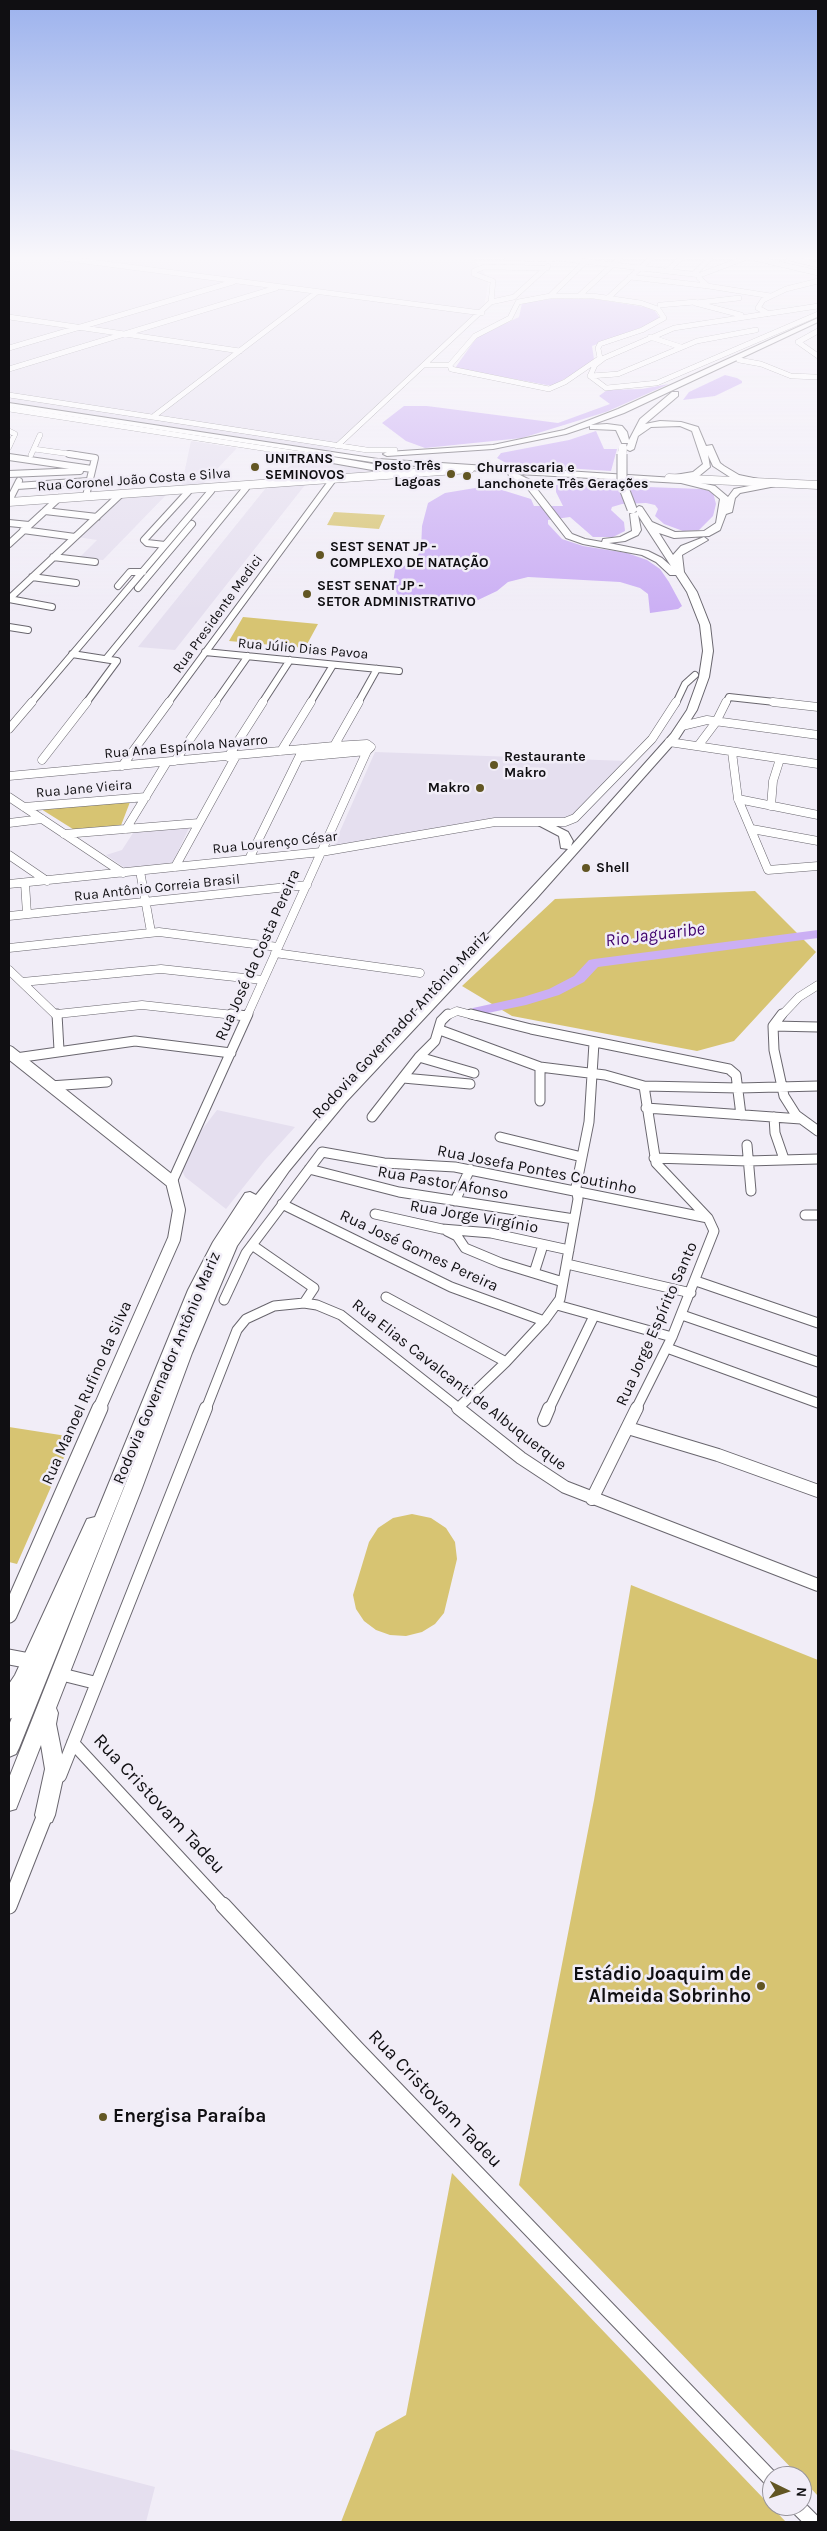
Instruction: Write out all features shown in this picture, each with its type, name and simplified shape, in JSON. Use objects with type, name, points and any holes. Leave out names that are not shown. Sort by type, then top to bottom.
[{"type":"highway","points":[[335,449],[431,453],[519,443],[592,423],[700,376]]},
{"type":"highway","points":[[626,446],[650,414],[673,395],[707,376]]},
{"type":"highway","points":[[626,446],[634,426],[645,413],[661,398],[687,382]]},
{"type":"highway","points":[[673,395],[666,404],[666,410],[675,417],[702,429],[716,464],[736,477],[762,482]]},
{"type":"highway","points":[[9,403],[335,449],[405,461],[522,470],[659,477],[691,475],[705,469],[707,461],[698,433],[681,424],[660,423],[649,425],[634,436]]},
{"type":"highway","points":[[9,403],[320,453],[404,464],[681,481],[706,485],[722,495],[720,523],[717,528],[699,535],[674,535],[661,531],[646,522]]},
{"type":"highway","points":[[522,470],[492,465],[484,459],[493,451],[560,437],[598,426],[619,428],[623,432],[635,511],[637,530],[635,533],[614,540],[580,537],[558,519]]},
{"type":"highway","points":[[493,470],[524,479],[549,506],[564,532],[576,539],[645,554],[659,560],[677,573]]},
{"type":"highway","points":[[549,506],[542,492],[545,484],[560,478],[581,476]]},
{"type":"highway","points":[[677,573],[677,554],[684,548],[724,530],[731,498],[737,491],[746,488],[777,485]]},
{"type":"highway","name":"Rodovia Governador Antônio Mariz","points":[[9,1748],[205,1270],[232,1223],[253,1192],[338,1090],[381,1041],[565,846],[669,732],[686,702],[699,656],[695,619],[677,573],[646,522],[635,511]]},
{"type":"highway","name":"Rodovia Governador Antônio Mariz","points":[[9,1802],[208,1294],[230,1244],[257,1204],[341,1099],[532,896],[669,742],[692,710],[704,677],[708,651],[701,610],[635,511]]},
{"type":"highway","points":[[542,823],[564,834],[565,846]]},
{"type":"highway","points":[[9,1698],[22,1681],[83,1542],[134,1446]]},
{"type":"highway","points":[[45,1815],[54,1769],[47,1724],[52,1694]]},
{"type":"main road","points":[[401,472],[407,467],[404,464]]},
{"type":"main road","name":"Rua Coronel João Costa e Silva","points":[[10,503],[401,472],[470,469]]},
{"type":"main road","points":[[659,477],[818,486]]},
{"type":"main road","points":[[681,481],[818,486]]},
{"type":"main road","points":[[12,1055],[172,1182]]},
{"type":"main road","name":"Rua Manoel Rufino da Silva","points":[[9,1615],[174,1239],[179,1210],[172,1182]]},
{"type":"main road","points":[[9,1658],[30,1661]]},
{"type":"main road","points":[[9,1711],[22,1681]]},
{"type":"main road","points":[[9,1906],[45,1815]]},
{"type":"street","points":[[154,416],[207,376]]},
{"type":"street","points":[[335,449],[413,376]]},
{"type":"street","points":[[486,376],[549,389],[556,387],[573,376]]},
{"type":"street","points":[[590,376],[602,386],[608,388],[644,385],[664,381],[676,376]]},
{"type":"street","points":[[792,376],[818,377]]},
{"type":"street","points":[[664,381],[678,385]]},
{"type":"street","points":[[9,395],[154,416],[335,449],[395,450]]},
{"type":"street","points":[[9,409],[388,468],[401,472]]},
{"type":"street","points":[[9,444],[12,432]]},
{"type":"street","points":[[28,462],[40,435]]},
{"type":"street","points":[[34,449],[95,458],[86,496]]},
{"type":"street","points":[[9,457],[28,462]]},
{"type":"street","points":[[9,465],[45,462],[92,470]]},
{"type":"street","points":[[9,474],[22,475],[92,470]]},
{"type":"street","points":[[10,503],[22,475]]},
{"type":"street","name":"Rua Presidente Medici","points":[[122,766],[204,652],[334,478]]},
{"type":"street","points":[[17,486],[89,482]]},
{"type":"street","points":[[106,660],[246,488]]},
{"type":"street","points":[[9,729],[74,655],[139,588],[221,490]]},
{"type":"street","points":[[139,588],[143,572],[211,491]]},
{"type":"street","points":[[164,545],[146,543],[144,540],[188,492]]},
{"type":"street","points":[[9,599],[121,494]]},
{"type":"street","points":[[9,544],[59,498]]},
{"type":"street","points":[[46,511],[97,517]]},
{"type":"street","points":[[9,523],[29,525]]},
{"type":"street","points":[[23,530],[75,537]]},
{"type":"street","points":[[54,557],[95,562]]},
{"type":"street","points":[[118,586],[130,572],[143,572]]},
{"type":"street","points":[[32,577],[76,583]]},
{"type":"street","points":[[139,588],[161,591]]},
{"type":"street","points":[[9,599],[52,606]]},
{"type":"street","points":[[9,627],[28,630]]},
{"type":"street","name":"Rua Júlio Dias Pavoa","points":[[204,652],[399,671]]},
{"type":"street","points":[[42,760],[118,664],[117,661],[74,655]]},
{"type":"street","points":[[9,734],[74,655]]},
{"type":"street","points":[[126,829],[171,761],[248,656]]},
{"type":"street","points":[[228,757],[290,660]]},
{"type":"street","points":[[281,751],[333,665]]},
{"type":"street","points":[[334,746],[377,669]]},
{"type":"street","name":"Rua Lourenço César","points":[[9,884],[321,852],[496,822],[565,822],[575,818],[652,739],[673,709],[685,684],[695,675]]},
{"type":"street","points":[[698,746],[716,722],[727,698],[743,697],[818,707]]},
{"type":"street","points":[[692,710],[707,720],[716,722],[818,735]]},
{"type":"street","points":[[682,726],[707,720]]},
{"type":"street","points":[[669,742],[818,764]]},
{"type":"street","name":"Rua Ana Espínola Navarro","points":[[302,753],[334,746],[367,748]]},
{"type":"street","name":"Rua Ana Espínola Navarro","points":[[9,776],[281,751],[302,753],[367,748]]},
{"type":"street","name":"Rua José da Costa Pereira","points":[[172,1182],[367,748]]},
{"type":"street","points":[[732,752],[738,800],[768,870],[818,866]]},
{"type":"street","points":[[249,859],[302,753]]},
{"type":"street","points":[[175,867],[236,756]]},
{"type":"street","points":[[771,806],[773,781],[780,759]]},
{"type":"street","points":[[9,797],[123,873]]},
{"type":"street","name":"Rua Jane Vieira","points":[[24,807],[146,797]]},
{"type":"street","points":[[738,800],[818,815]]},
{"type":"street","points":[[9,824],[42,819]]},
{"type":"street","points":[[64,834],[199,823]]},
{"type":"street","points":[[752,829],[818,841]]},
{"type":"street","points":[[9,855],[47,881]]},
{"type":"street","points":[[140,871],[144,902],[151,932]]},
{"type":"street","points":[[25,883],[27,914]]},
{"type":"street","name":"Rua Antônio Correia Brasil","points":[[9,916],[307,885]]},
{"type":"street","points":[[9,948],[151,932],[420,973]]},
{"type":"street","points":[[22,982],[161,969],[263,980]]},
{"type":"street","points":[[9,970],[57,1014],[59,1050]]},
{"type":"street","points":[[818,986],[799,997],[786,1009],[773,1026],[774,1050],[788,1105],[801,1119],[818,1131]]},
{"type":"street","points":[[57,1014],[142,1005],[247,1016]]},
{"type":"street","points":[[372,1117],[419,1057],[435,1041],[440,1030],[441,1021],[446,1015],[461,1011],[594,1043],[729,1070],[736,1075],[741,1115]]},
{"type":"street","points":[[773,1026],[818,1027]]},
{"type":"street","points":[[440,1030],[540,1067],[593,1073],[644,1086],[739,1088],[818,1086]]},
{"type":"street","points":[[12,1055],[135,1041],[230,1053]]},
{"type":"street","points":[[458,1408],[506,1362],[557,1305],[567,1264],[578,1199],[577,1193],[582,1157],[589,1122],[594,1043]]},
{"type":"street","points":[[419,1057],[474,1073]]},
{"type":"street","points":[[540,1067],[540,1101]]},
{"type":"street","points":[[403,1078],[470,1084]]},
{"type":"street","points":[[50,1086],[107,1082]]},
{"type":"street","points":[[644,1086],[654,1158],[660,1169],[708,1218]]},
{"type":"street","points":[[646,1108],[801,1119]]},
{"type":"street","points":[[774,1117],[775,1133],[784,1159]]},
{"type":"street","points":[[500,1137],[582,1157]]},
{"type":"street","points":[[747,1145],[750,1191]]},
{"type":"street","name":"Rua Josefa Pontes Coutinho","points":[[309,1168],[320,1154],[330,1153],[384,1163],[440,1164],[708,1218]]},
{"type":"street","points":[[654,1158],[748,1161],[818,1159]]},
{"type":"street","points":[[224,1300],[240,1263],[309,1168]]},
{"type":"street","name":"Rua Pastor Afonso","points":[[309,1168],[376,1187],[574,1219]]},
{"type":"street","points":[[455,1201],[470,1169]]},
{"type":"street","name":"Rua José Gomes Pereira","points":[[282,1204],[332,1226],[451,1287],[544,1321]]},
{"type":"street","name":"Rua Jorge Virgínio","points":[[375,1214],[442,1228],[491,1233],[569,1250]]},
{"type":"street","points":[[805,1215],[818,1215]]},
{"type":"street","name":"Rua Jorge Espírito Santo","points":[[592,1499],[682,1315],[712,1239],[713,1226],[708,1218]]},
{"type":"street","points":[[442,1228],[457,1236],[466,1248],[501,1263],[563,1282]]},
{"type":"street","points":[[45,1815],[237,1330],[246,1320],[258,1312],[274,1306],[304,1303],[314,1288],[252,1245]]},
{"type":"street","points":[[534,1273],[543,1245]]},
{"type":"street","points":[[567,1264],[691,1293]]},
{"type":"street","points":[[696,1281],[818,1323]]},
{"type":"street","points":[[386,1297],[506,1362]]},
{"type":"street","name":"Rua Elias Cavalcanti de Albuquerque","points":[[304,1303],[332,1309],[357,1326],[546,1476],[592,1499],[818,1585]]},
{"type":"street","points":[[557,1305],[672,1337]]},
{"type":"street","points":[[682,1315],[818,1362]]},
{"type":"street","points":[[544,1420],[570,1361],[594,1316]]},
{"type":"street","points":[[667,1348],[818,1403]]},
{"type":"street","points":[[628,1428],[718,1455],[818,1491]]},
{"type":"street","points":[[60,1674],[96,1683]]},
{"type":"street","name":"Rua Cristovam Tadeu","points":[[73,1743],[356,2048],[762,2470]]},
{"type":"shaded area","points":[[9,376],[414,376],[337,446],[327,452],[9,403]]},
{"type":"shaded area","points":[[499,376],[569,376],[552,386]]},
{"type":"shaded area","points":[[723,376],[737,378],[742,381],[742,383],[715,396],[683,400],[689,392]]},
{"type":"shaded area","points":[[669,384],[606,412],[522,438],[425,448],[406,441],[382,423],[404,406],[427,406],[558,423],[610,404],[599,396],[607,390],[642,389]]},
{"type":"shaded area","points":[[596,431],[604,449],[617,449],[611,471],[516,465],[506,463],[497,458],[501,453],[569,440]]},
{"type":"shaded area","points":[[191,441],[237,448],[201,486],[181,488]]},
{"type":"shaded area","points":[[300,456],[396,471],[274,481]]},
{"type":"shaded area","points":[[309,480],[175,650],[138,647],[269,484]]},
{"type":"shaded area","points":[[556,485],[702,489],[713,492],[716,504],[713,516],[699,530],[683,531],[664,524],[655,516],[658,509],[655,505],[646,503],[622,504],[612,507],[611,510],[624,522],[625,531],[613,537],[593,537],[570,517],[548,520],[548,524],[562,539],[583,546],[627,553],[647,560],[660,569],[682,606],[678,609],[650,613],[648,594],[640,588],[620,582],[528,577],[508,582],[497,591],[478,600],[465,602],[421,601],[398,596],[393,583],[395,570],[415,561],[421,550],[422,526],[428,503],[445,493],[481,487],[502,490],[531,499],[534,506],[563,506],[556,492]]},
{"type":"shaded area","points":[[168,493],[103,560],[79,558],[97,540],[77,537],[121,495]]},
{"type":"shaded area","points":[[334,512],[385,515],[379,529],[327,525]]},
{"type":"shaded area","points":[[243,617],[318,624],[305,648],[229,641]]},
{"type":"shaded area","name":"Makro","points":[[375,752],[627,761],[574,816],[560,822],[503,818],[333,847]]},
{"type":"shaded area","points":[[130,802],[120,828],[76,831],[41,809]]},
{"type":"shaded area","points":[[189,828],[172,864],[125,868],[106,855],[122,850],[133,833]]},
{"type":"shaded area","points":[[755,891],[816,952],[734,1041],[697,1051],[512,1016],[462,986],[555,899]]},
{"type":"shaded area","points":[[217,1110],[295,1127],[265,1160],[226,1209],[185,1177],[180,1166],[191,1144]]},
{"type":"shaded area","points":[[9,1427],[73,1437],[17,1564],[9,1562]]},
{"type":"shaded area","points":[[412,1514],[431,1518],[446,1528],[455,1542],[457,1559],[444,1613],[435,1624],[422,1632],[406,1636],[390,1635],[376,1630],[364,1621],[356,1609],[353,1595],[369,1542],[378,1528],[393,1518]]},
{"type":"shaded area","points":[[631,1585],[818,1660],[818,2496],[812,2490],[812,2466],[789,2466],[519,2185],[594,1800]]},
{"type":"shaded area","points":[[452,2173],[762,2497],[762,2516],[780,2516],[786,2522],[341,2522],[376,2432],[406,2415]]},
{"type":"shaded area","points":[[9,2449],[155,2487],[146,2522],[9,2522]]},
{"type":"waterway","name":"Rio Jaguaribe","points":[[478,1011],[526,1001],[554,992],[579,979],[594,963],[818,934]]},
{"type":"place","name":"UNITRANS SEMINOVOS","points":[[255,467]]},
{"type":"place","name":"Posto Três Lagoas","points":[[451,474]]},
{"type":"place","name":"Churrascaria e Lanchonete Três Gerações","points":[[467,476]]},
{"type":"place","name":"SEST SENAT JP - COMPLEXO DE NATAÇÃO","points":[[320,555]]},
{"type":"place","name":"SEST SENAT JP - SETOR ADMINISTRATIVO","points":[[307,594]]},
{"type":"place","name":"Restaurante Makro","points":[[494,765]]},
{"type":"place","name":"Makro","points":[[480,788]]},
{"type":"place","name":"Shell","points":[[586,868]]},
{"type":"place","name":"Estádio Joaquim de Almeida Sobrinho","points":[[761,1986]]},
{"type":"place","name":"Energisa Paraíba","points":[[103,2117]]}]
